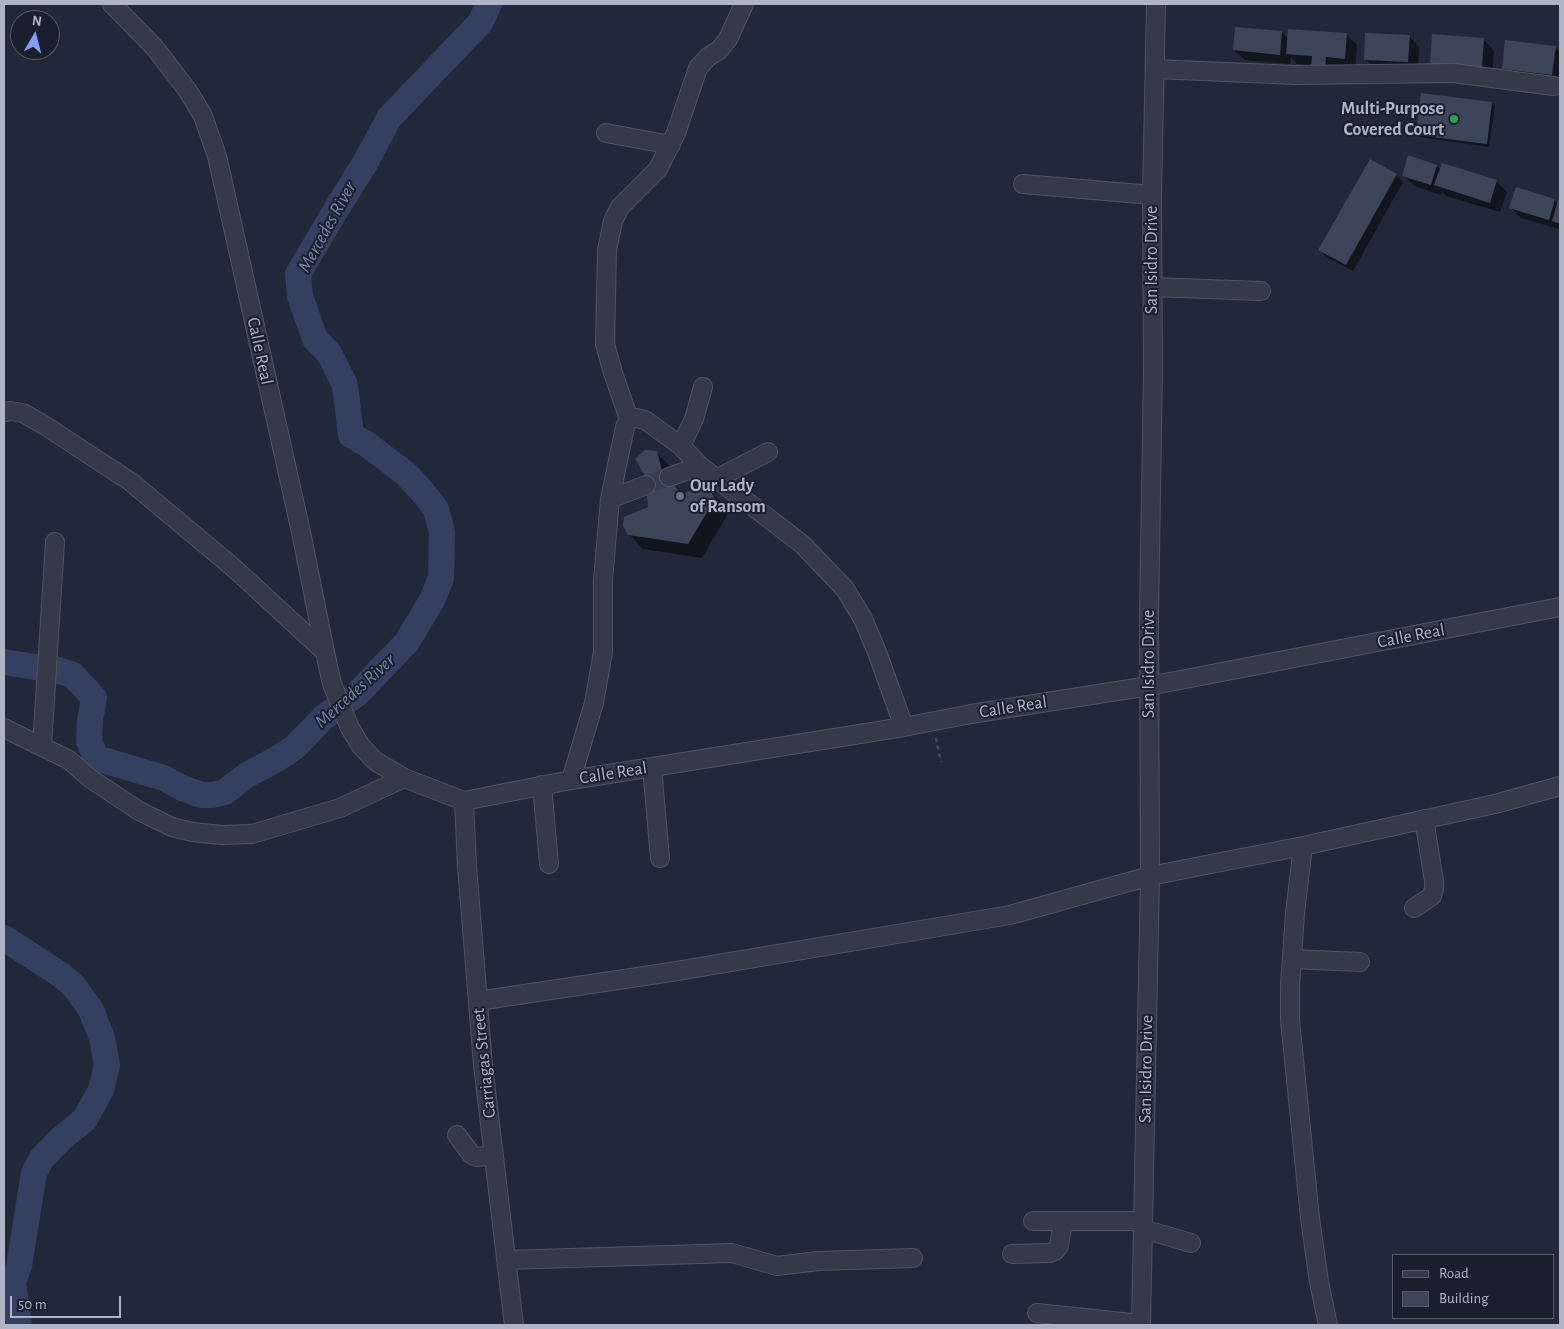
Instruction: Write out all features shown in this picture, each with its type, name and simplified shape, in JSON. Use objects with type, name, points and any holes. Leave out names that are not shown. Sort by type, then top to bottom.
[{"type":"street","name":"Calle Real","points":[[112,4],[155,48],[188,91],[202,116],[217,156],[301,532],[332,684],[350,728],[361,746],[375,760],[404,778],[464,801],[571,780],[1149,686],[1560,607]]},
{"type":"street","points":[[571,780],[594,703],[603,652],[602,580],[610,498],[625,427],[629,419],[605,344],[607,250],[612,221],[620,207],[658,169],[671,145],[698,68],[708,57],[719,50],[728,39],[744,4]]},
{"type":"street","name":"San Isidro Drive","points":[[1141,1324],[1150,876],[1149,686],[1152,195],[1156,4]]},
{"type":"street","points":[[1155,69],[1296,75],[1453,73],[1554,86]]},
{"type":"street","points":[[606,133],[671,145]]},
{"type":"street","points":[[1022,184],[1152,195]]},
{"type":"street","points":[[1152,287],[1261,291]]},
{"type":"street","points":[[680,446],[694,419],[703,387]]},
{"type":"street","points":[[4,412],[23,413],[131,482],[235,569],[325,652]]},
{"type":"street","points":[[629,419],[645,420],[680,446],[700,466],[802,544],[845,589],[862,619],[873,644],[904,727]]},
{"type":"street","points":[[716,478],[768,452]]},
{"type":"street","points":[[669,477],[700,466]]},
{"type":"street","points":[[610,498],[646,486]]},
{"type":"street","points":[[42,746],[55,542]]},
{"type":"street","points":[[4,728],[69,760],[92,779],[139,811],[172,827],[192,832],[222,835],[252,834],[340,808],[404,778]]},
{"type":"street","points":[[652,767],[660,858]]},
{"type":"street","points":[[542,786],[549,864]]},
{"type":"street","points":[[478,1001],[671,972],[1010,914],[1150,876],[1303,846],[1495,804],[1560,786]]},
{"type":"street","name":"Carriagas Street","points":[[464,801],[467,866],[478,1001],[514,1325]]},
{"type":"street","points":[[1414,908],[1432,896],[1434,888],[1424,819]]},
{"type":"street","points":[[1303,846],[1292,959],[1290,1020],[1310,1218],[1319,1282],[1328,1325]]},
{"type":"street","points":[[1292,959],[1360,962]]},
{"type":"street","points":[[457,1135],[471,1154],[476,1157],[494,1155]]},
{"type":"street","points":[[1032,1221],[1143,1225],[1192,1243]]},
{"type":"street","points":[[1012,1254],[1050,1253],[1055,1251],[1059,1246],[1063,1221]]},
{"type":"street","points":[[506,1260],[732,1253],[776,1266],[818,1260],[913,1258]]},
{"type":"street","points":[[1037,1313],[1141,1324]]},
{"type":"path","points":[[933,721],[941,762]]},
{"type":"building","points":[[1235,27],[1282,31],[1280,55],[1233,50]]},
{"type":"building","points":[[1288,29],[1347,33],[1345,59],[1326,57],[1325,69],[1311,68],[1312,56],[1286,54]]},
{"type":"building","points":[[1365,33],[1410,35],[1408,62],[1364,60]]},
{"type":"building","points":[[1432,34],[1484,38],[1482,69],[1430,65]]},
{"type":"building","points":[[1505,40],[1556,46],[1552,75],[1502,69]]},
{"type":"building","name":"Multi-Purpose Covered Court","points":[[1421,93],[1492,102],[1487,144],[1416,135]]},
{"type":"building","points":[[1408,155],[1437,165],[1431,185],[1402,176]]},
{"type":"building","points":[[1370,159],[1397,174],[1346,265],[1318,250]]},
{"type":"building","points":[[1442,163],[1497,180],[1490,203],[1434,185]]},
{"type":"building","points":[[1516,187],[1555,199],[1549,220],[1509,208]]},
{"type":"building","points":[[1558,200],[1560,201],[1560,224],[1552,221]]},
{"type":"building","name":"Our Lady of Ransom","points":[[645,450],[657,451],[663,475],[669,477],[681,494],[702,486],[710,490],[715,499],[688,544],[628,535],[623,526],[624,517],[648,507],[646,485],[648,481],[635,459]]},
{"type":"waterway","name":"Mercedes River","points":[[54,669],[73,675],[94,698],[89,741],[96,758],[164,778],[182,788],[201,795],[213,795],[225,792],[247,775],[295,747],[324,717],[357,694],[407,642],[432,600],[441,578],[442,532],[436,509],[405,473],[368,445],[351,435],[345,385],[329,353],[315,339],[300,296],[298,274],[364,165],[389,118],[480,23],[489,4]]},
{"type":"waterway","name":"Mercedes River","points":[[4,662],[35,667]]},
{"type":"waterway","name":"Mercedes River","points":[[4,938],[61,975],[74,986],[91,1010],[102,1038],[107,1065],[101,1090],[85,1119],[42,1158],[34,1173],[19,1266],[13,1282],[19,1325]]},
{"type":"tunnel","points":[[646,485],[669,477]]},
{"type":"place","name":"Multi-Purpose Covered Court","points":[[1454,119]]},
{"type":"place","name":"Our Lady of Ransom","points":[[680,496]]}]
